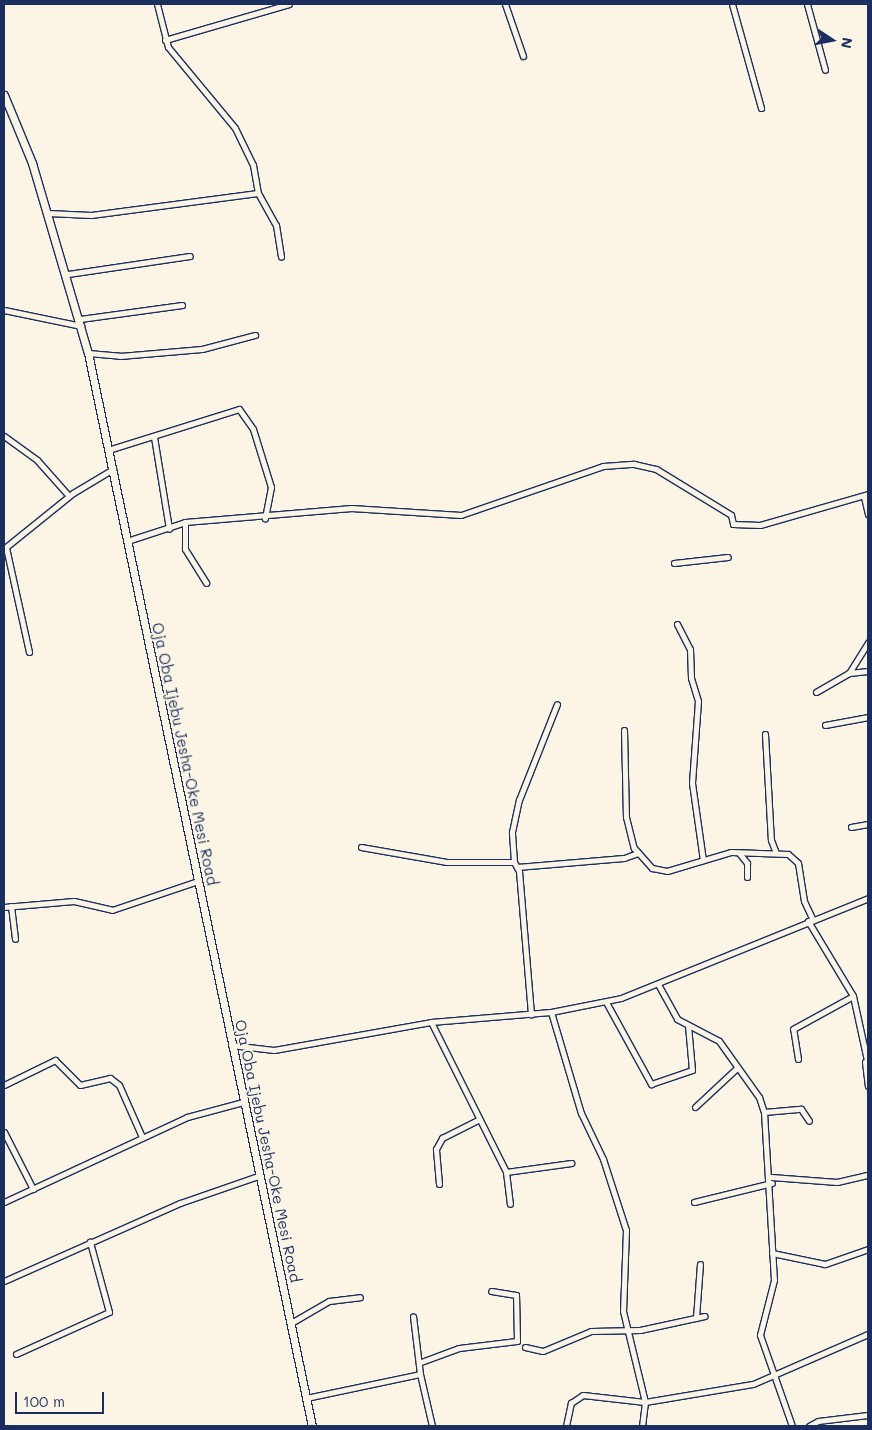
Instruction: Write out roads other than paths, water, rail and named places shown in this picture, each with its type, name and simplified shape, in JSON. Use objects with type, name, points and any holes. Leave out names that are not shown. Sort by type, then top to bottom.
[{"type":"main road","name":"Oja Oba Ijebu Jesha-Oke Mesi Road","points":[[4,96],[48,213],[68,274],[88,353],[258,1176],[312,1426]]},
{"type":"street","points":[[157,4],[165,40],[235,128],[253,165],[258,193],[276,225],[281,257]]},
{"type":"street","points":[[165,40],[289,4]]},
{"type":"street","points":[[505,4],[523,56]]},
{"type":"street","points":[[732,4],[761,108]]},
{"type":"street","points":[[807,4],[826,70]]},
{"type":"street","points":[[48,213],[91,215],[258,193]]},
{"type":"street","points":[[68,274],[190,256]]},
{"type":"street","points":[[4,310],[81,323],[182,305]]},
{"type":"street","points":[[88,353],[120,356],[202,349],[255,334]]},
{"type":"street","points":[[108,450],[241,411],[253,429],[271,487],[264,518]]},
{"type":"street","points":[[4,436],[19,444],[69,496]]},
{"type":"street","points":[[154,437],[169,529]]},
{"type":"street","points":[[127,541],[169,529],[184,522],[264,518],[351,508],[461,515],[594,468],[634,464],[656,469],[716,505],[732,515],[733,524],[760,525],[866,495],[868,515]]},
{"type":"street","points":[[29,652],[5,548],[69,496],[113,470]]},
{"type":"street","points":[[184,522],[185,549],[206,583]]},
{"type":"street","points":[[674,563],[728,557]]},
{"type":"street","points":[[678,624],[690,649],[691,678],[698,700],[692,783],[703,860]]},
{"type":"street","points":[[849,673],[868,642]]},
{"type":"street","points":[[816,692],[849,673],[868,671]]},
{"type":"street","points":[[531,1015],[512,832],[519,800],[557,704]]},
{"type":"street","points":[[824,725],[868,717]]},
{"type":"street","points":[[624,730],[626,817],[638,852],[660,871],[739,853],[758,856],[776,853],[792,856],[798,863],[804,901],[811,920],[853,996],[866,1041],[868,1065]]},
{"type":"street","points":[[765,734],[771,840],[776,853]]},
{"type":"street","points":[[851,827],[868,824]]},
{"type":"street","points":[[361,847],[448,862],[515,864],[624,858],[638,852]]},
{"type":"street","points":[[739,853],[747,864],[747,878]]},
{"type":"street","points":[[747,864],[758,856]]},
{"type":"street","points":[[4,907],[74,902],[112,910],[198,881]]},
{"type":"street","points":[[231,1045],[274,1050],[431,1022],[531,1015],[606,1002],[659,986],[811,920],[868,898]]},
{"type":"street","points":[[11,906],[15,939]]},
{"type":"street","points":[[659,986],[677,1019],[714,1035],[759,1097],[764,1112],[772,1183],[774,1280],[760,1335],[792,1426]]},
{"type":"street","points":[[798,1059],[793,1029],[853,996]]},
{"type":"street","points":[[606,1002],[651,1084],[692,1070],[688,1025]]},
{"type":"street","points":[[551,1012],[581,1113],[603,1159],[626,1230],[622,1283],[627,1330],[645,1402],[642,1426]]},
{"type":"street","points":[[431,1022],[478,1120],[506,1172],[510,1204]]},
{"type":"street","points":[[866,1041],[868,1086]]},
{"type":"street","points":[[4,1085],[54,1060],[80,1085],[110,1078],[119,1085],[142,1137]]},
{"type":"street","points":[[695,1107],[737,1068]]},
{"type":"street","points":[[4,1202],[187,1117],[243,1102]]},
{"type":"street","points":[[764,1112],[800,1108],[809,1121]]},
{"type":"street","points":[[439,1184],[436,1149],[442,1138],[478,1120]]},
{"type":"street","points":[[4,1132],[33,1189]]},
{"type":"street","points":[[506,1172],[571,1163]]},
{"type":"street","points":[[771,1177],[837,1182],[868,1175]]},
{"type":"street","points":[[4,1281],[90,1242],[258,1176]]},
{"type":"street","points":[[694,1202],[772,1183]]},
{"type":"street","points":[[16,1354],[109,1312],[90,1242]]},
{"type":"street","points":[[772,1253],[825,1264],[868,1249]]},
{"type":"street","points":[[696,1318],[700,1264]]},
{"type":"street","points":[[421,1362],[459,1348],[517,1341],[516,1295],[491,1291]]},
{"type":"street","points":[[291,1323],[329,1300],[360,1297]]},
{"type":"street","points":[[413,1316],[421,1362],[420,1374],[432,1426]]},
{"type":"street","points":[[525,1347],[544,1352],[591,1331],[627,1330],[705,1316]]},
{"type":"street","points":[[566,1426],[571,1403],[583,1395],[645,1402],[753,1384],[868,1334]]},
{"type":"street","points":[[306,1398],[420,1374]]},
{"type":"street","points":[[809,1426],[818,1421],[868,1415]]}]
